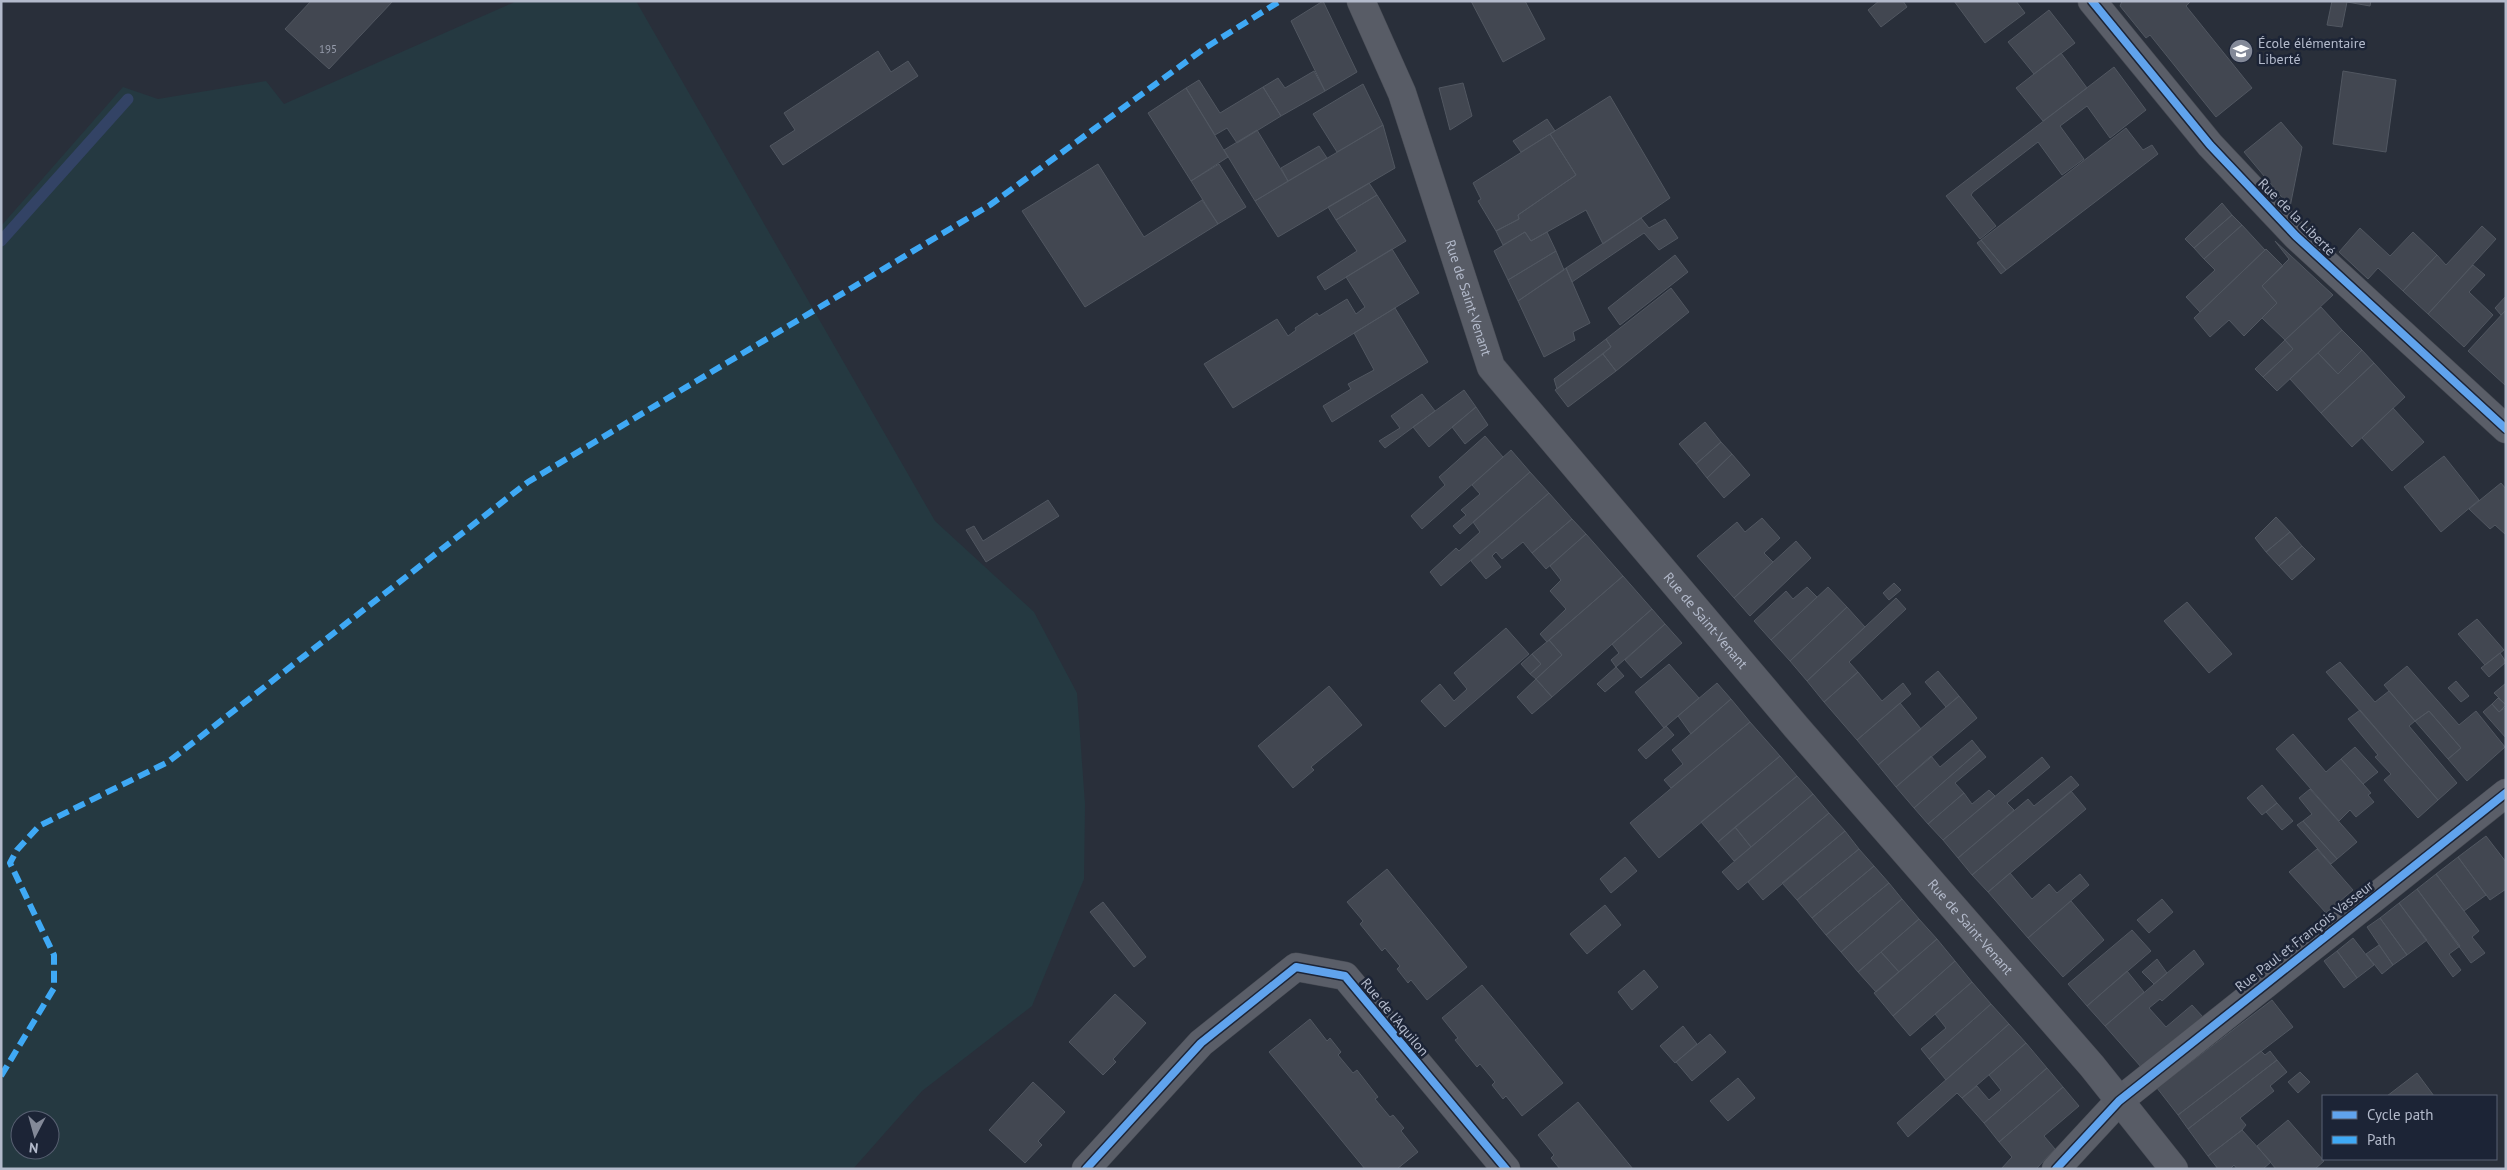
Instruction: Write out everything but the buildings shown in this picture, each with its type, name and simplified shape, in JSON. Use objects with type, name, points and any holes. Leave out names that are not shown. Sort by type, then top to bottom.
[{"type":"main road","name":"Rue de Saint-Venant","points":[[1361,1],[1402,93],[1491,366],[1798,728],[2092,1066],[2174,1169]]},
{"type":"street","name":"Rue de la Liberté","points":[[2092,1],[2210,145],[2296,236],[2506,429]]},
{"type":"street","name":"Rue Paul et François Vasseur","points":[[2056,1169],[2119,1101],[2506,793]]},
{"type":"street","name":"Rue de l'Aquilon","points":[[1086,1169],[1201,1043],[1296,968],[1345,976],[1506,1169]]},
{"type":"shaded area","points":[[517,1],[636,1],[935,521],[1034,612],[1077,693],[1085,804],[1084,879],[1032,1006],[922,1091],[853,1169],[1,1169],[1,226],[123,87],[158,99],[266,81],[284,104]]},
{"type":"waterway","points":[[1,241],[128,99]]},
{"type":"marked path","points":[[1,1076],[54,988],[54,955],[10,863],[17,850],[39,826],[168,762],[528,482],[990,205],[1205,48],[1280,1]]},
{"type":"cycle path","points":[[2092,1],[2210,145],[2296,236],[2506,429]]},
{"type":"cycle path","points":[[2056,1169],[2119,1101],[2506,793]]},
{"type":"cycle path","points":[[1086,1169],[1201,1043],[1296,967],[1345,976],[1506,1169]]},
{"type":"place","name":"École élémentaire Liberté","points":[[2241,51]]}]
